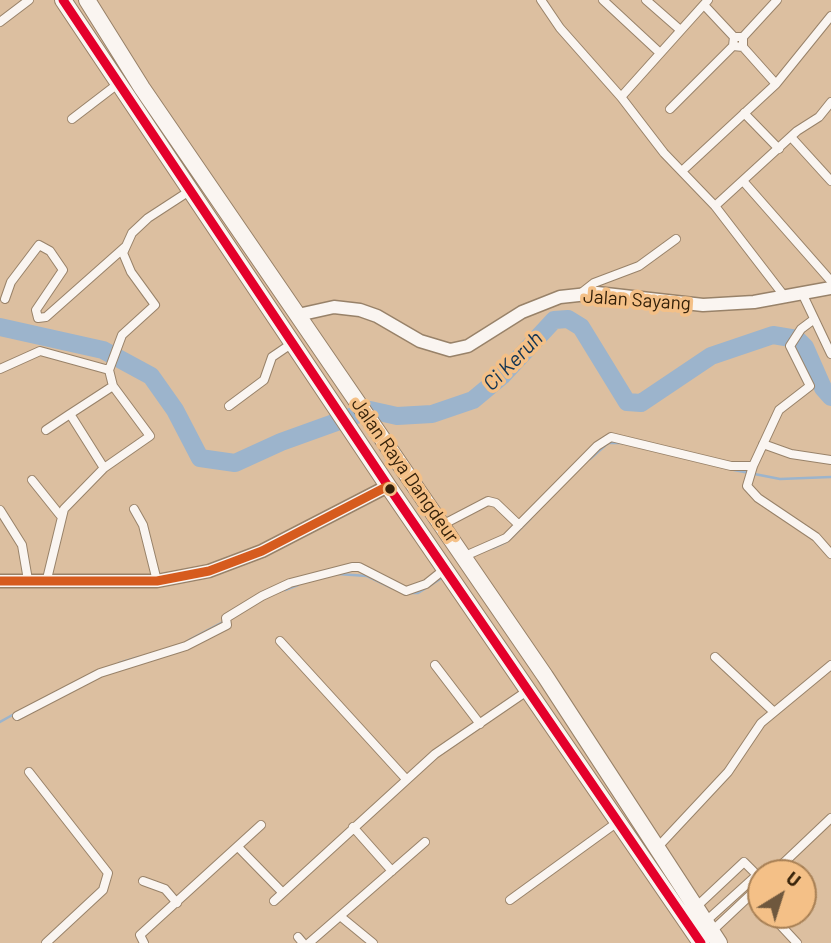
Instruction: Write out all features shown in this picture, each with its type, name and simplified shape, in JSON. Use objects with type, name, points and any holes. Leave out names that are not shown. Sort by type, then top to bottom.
[{"type":"highway","name":"Jalan Raya Dangdeur","points":[[63,0],[388,486],[619,821],[704,937]]},
{"type":"highway","name":"Jalan Raya Dangdeur","points":[[88,1],[142,88],[375,430],[467,559],[695,908],[704,937]]},
{"type":"main road","name":"Jalan Sayang","points":[[298,315],[334,307],[360,310],[377,316],[420,341],[450,350],[468,346],[522,312],[560,297],[597,293],[703,305],[754,302],[831,288]]},
{"type":"main road","points":[[0,581],[157,581],[209,571],[262,551],[388,486]]},
{"type":"street","points":[[0,22],[29,0]]},
{"type":"street","points":[[541,0],[560,28],[715,206],[785,297]]},
{"type":"street","points":[[603,0],[660,53]]},
{"type":"street","points":[[646,0],[678,28]]},
{"type":"street","points":[[670,109],[777,0]]},
{"type":"street","points":[[621,97],[706,2],[776,84]]},
{"type":"street","points":[[682,171],[776,84],[831,16]]},
{"type":"street","points":[[72,119],[119,83]]},
{"type":"street","points":[[715,206],[791,137],[818,117],[831,102]]},
{"type":"street","points":[[744,113],[779,149]]},
{"type":"street","points":[[791,137],[831,181]]},
{"type":"street","points":[[743,181],[831,281]]},
{"type":"street","points":[[5,299],[11,282],[39,245],[50,251],[63,270],[34,313],[38,318],[53,311],[125,247],[132,233],[148,218],[191,190]]},
{"type":"street","points":[[580,294],[594,283],[639,266],[676,240]]},
{"type":"street","points":[[47,579],[60,515],[73,497],[104,468],[150,436],[114,386],[110,366],[122,335],[155,304],[125,262],[125,247]]},
{"type":"street","points":[[802,293],[831,354]]},
{"type":"street","points":[[813,320],[793,338],[791,351],[810,386],[781,407],[752,469],[747,486],[816,537],[831,554]]},
{"type":"street","points":[[229,406],[264,380],[272,357],[294,342]]},
{"type":"street","points":[[0,369],[40,351],[110,366]]},
{"type":"street","points":[[46,430],[114,386]]},
{"type":"street","points":[[70,414],[104,468]]},
{"type":"street","points":[[467,559],[506,538],[597,446],[611,437],[752,469]]},
{"type":"street","points":[[763,444],[792,454],[831,460]]},
{"type":"street","points":[[32,480],[60,515]]},
{"type":"street","points":[[442,526],[488,500],[496,503],[519,525]]},
{"type":"street","points":[[134,509],[143,525],[157,581]]},
{"type":"street","points":[[0,510],[22,545],[28,580]]},
{"type":"street","points":[[17,716],[100,673],[186,646],[262,596],[290,583],[352,566],[406,591],[449,572]]},
{"type":"street","points":[[279,640],[406,779]]},
{"type":"street","points":[[715,657],[774,712]]},
{"type":"street","points":[[435,665],[480,724]]},
{"type":"street","points":[[656,849],[694,812],[735,762],[753,733],[774,712],[830,668]]},
{"type":"street","points":[[274,901],[435,754],[530,689]]},
{"type":"street","points":[[29,772],[108,873],[103,890],[46,943]]},
{"type":"street","points":[[788,859],[831,818]]},
{"type":"street","points":[[510,900],[619,821]]},
{"type":"street","points":[[145,943],[140,935],[261,825]]},
{"type":"street","points":[[353,827],[392,872]]},
{"type":"street","points":[[304,941],[340,916],[425,842]]},
{"type":"street","points":[[238,848],[282,892]]},
{"type":"street","points":[[695,908],[744,862],[757,875],[704,937]]},
{"type":"street","points":[[143,881],[164,889],[177,903]]},
{"type":"street","points":[[704,937],[747,898]]},
{"type":"street","points":[[340,916],[373,943]]},
{"type":"street","points":[[784,929],[797,943]]},
{"type":"waterway","name":"Ci Keruh","points":[[0,327],[103,350],[151,376],[175,410],[200,458],[235,463],[281,442],[370,410],[397,416],[432,414],[473,400],[503,375],[554,320],[568,319],[581,327],[627,402],[641,403],[711,356],[773,335],[797,339],[805,347],[823,388],[831,397]]},
{"type":"waterway","points":[[590,459],[608,443],[623,443]]},
{"type":"waterway","points":[[734,470],[780,479],[831,477]]},
{"type":"waterway","points":[[511,538],[531,518]]},
{"type":"waterway","points":[[493,548],[506,542]]},
{"type":"waterway","points":[[338,574],[367,576],[392,588]]},
{"type":"waterway","points":[[411,593],[418,593],[442,578]]},
{"type":"waterway","points":[[285,590],[298,585]]},
{"type":"waterway","points":[[189,640],[223,622]]},
{"type":"waterway","points":[[119,663],[139,657]]},
{"type":"waterway","points":[[31,705],[93,673]]},
{"type":"waterway","points":[[0,722],[16,713]]},
{"type":"transit line","points":[[63,0],[388,486],[701,943]]},
{"type":"transit line","points":[[0,581],[157,581],[209,571],[262,551],[388,486]]}]
